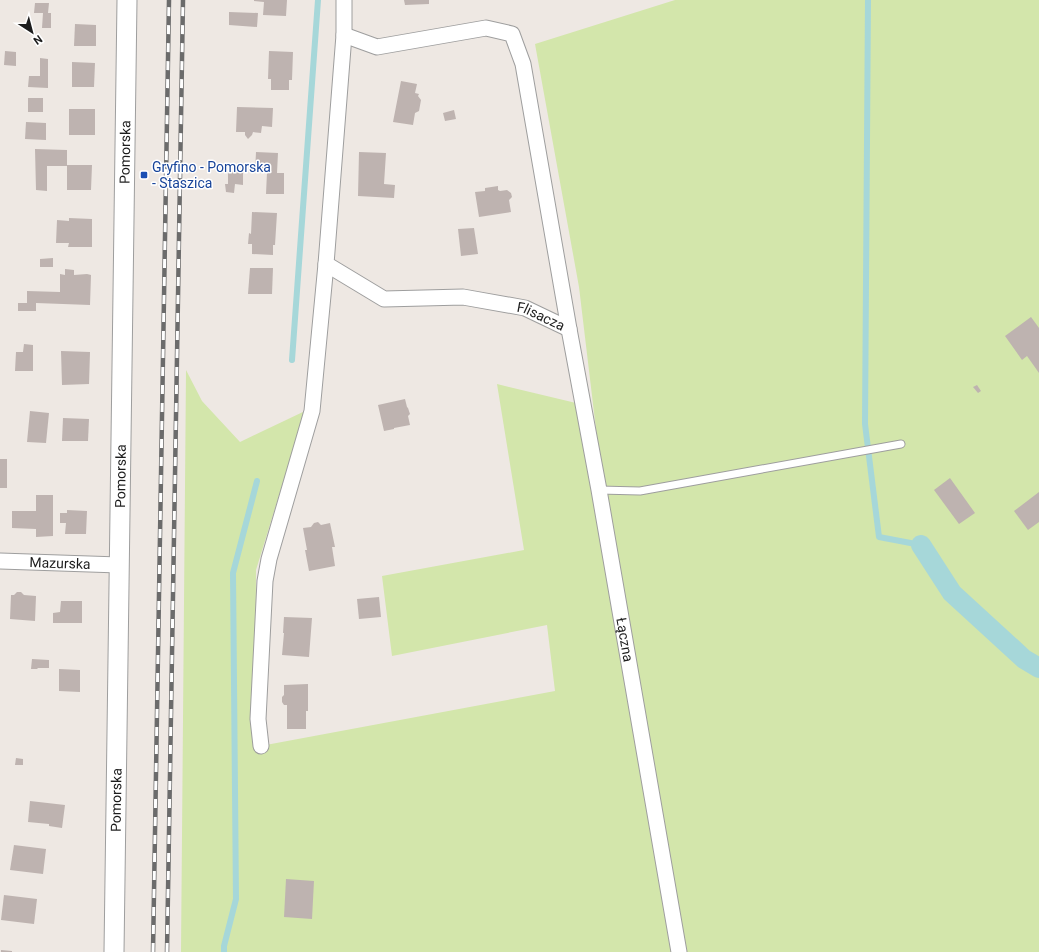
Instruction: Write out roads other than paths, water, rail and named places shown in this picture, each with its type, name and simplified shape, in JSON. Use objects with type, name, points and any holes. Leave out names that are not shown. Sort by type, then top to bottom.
[{"type":"street","name":"Pomorska","points":[[114,952],[127,0]]},
{"type":"street","points":[[261,746],[258,719],[265,581],[269,559],[312,411],[326,264],[344,35],[344,0]]},
{"type":"street","name":"Flisacza","points":[[344,35],[376,47],[486,28],[512,34],[523,64],[569,328]]},
{"type":"street","name":"Flisacza","points":[[326,264],[384,298],[462,297],[526,308],[569,328]]},
{"type":"street","name":"Łączna","points":[[569,328],[599,490],[679,952]]},
{"type":"street","name":"Mazurska","points":[[0,561],[119,565]]},
{"type":"lane","points":[[599,490],[640,491],[901,444]]},
{"type":"waterway","points":[[292,360],[318,0]]},
{"type":"waterway","points":[[868,0],[865,424],[879,537],[921,545]]},
{"type":"waterway","points":[[224,952],[224,946],[236,899],[233,573],[257,481]]},
{"type":"waterway","points":[[921,545],[952,593],[1024,659],[1039,668]]},
{"type":"railway","points":[[153,952],[169,0]]},
{"type":"railway","points":[[167,952],[183,0]]},
{"type":"place","name":"Gryfino - Pomorska - Staszica","points":[[144,175]]}]
